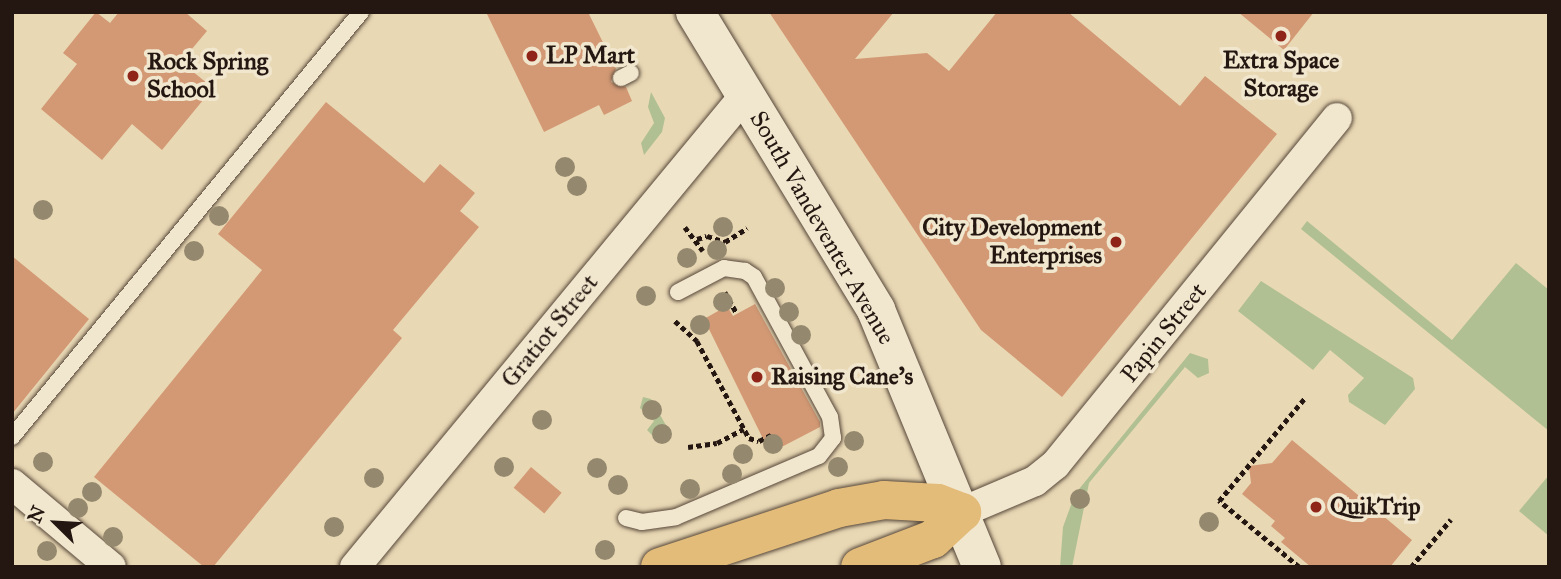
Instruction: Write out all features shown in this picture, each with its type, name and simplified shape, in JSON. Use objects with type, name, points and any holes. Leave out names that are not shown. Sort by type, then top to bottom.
[{"type":"highway","points":[[660,567],[738,538],[873,502],[912,499],[962,512]]},
{"type":"highway","points":[[860,567],[933,539],[962,512]]},
{"type":"main road","name":"South Vandeventer Avenue","points":[[695,12],[876,310],[962,512],[982,567]]},
{"type":"street","name":"Gratiot Street","points":[[355,567],[745,95]]},
{"type":"street","name":"Papin Street","points":[[962,512],[1029,485],[1055,465],[1338,118]]},
{"type":"street","points":[[12,484],[111,567]]},
{"type":"lane","points":[[12,437],[361,12]]},
{"type":"lane","points":[[626,517],[642,522],[676,517],[819,456],[833,438],[830,417],[754,277],[745,271],[724,268],[678,292]]},
{"type":"path","points":[[685,227],[697,239],[708,262]]},
{"type":"path","points":[[697,239],[707,236],[725,242],[747,228]]},
{"type":"path","points":[[719,282],[737,314]]},
{"type":"path","points":[[675,321],[697,341],[743,429],[755,441],[773,434]]},
{"type":"path","points":[[1298,567],[1219,501],[1304,399]]},
{"type":"path","points":[[688,447],[717,443],[743,429]]},
{"type":"path","points":[[1411,567],[1451,519]]},
{"type":"green space","points":[[651,92],[665,118],[662,132],[644,155],[641,143],[654,123],[648,107]]},
{"type":"green space","points":[[1307,221],[1452,340],[1516,263],[1549,290],[1549,431],[1301,229]]},
{"type":"green space","points":[[1261,281],[1413,378],[1415,389],[1385,425],[1349,402],[1348,395],[1364,378],[1330,350],[1313,370],[1238,311]]},
{"type":"green space","points":[[1190,353],[1208,359],[1209,373],[1198,378],[1185,367],[1089,483],[1072,567],[1060,567],[1063,527],[1075,494]]},
{"type":"green space","points":[[643,397],[651,399],[671,434],[668,442],[659,442],[647,430],[654,421],[640,408]]},
{"type":"green space","points":[[1549,475],[1549,536],[1519,511]]},
{"type":"building","name":"Rock Spring School","points":[[96,12],[110,23],[119,12],[185,12],[207,31],[181,62],[213,88],[162,150],[132,124],[102,160],[41,109],[77,64],[63,53]]},
{"type":"building","points":[[486,12],[588,12],[616,69],[611,82],[626,87],[632,101],[604,115],[599,105],[544,132]]},
{"type":"building","points":[[769,12],[894,12],[855,59],[927,53],[949,71],[997,12],[1068,12],[1180,106],[1205,76],[1277,134],[1062,397],[981,330]]},
{"type":"building","name":"Extra Space Storage","points":[[1238,12],[1314,12],[1284,50]]},
{"type":"building","points":[[326,102],[424,183],[440,164],[475,193],[460,211],[479,227],[393,330],[402,338],[213,567],[204,567],[94,477],[262,270],[218,234]]},
{"type":"building","points":[[12,256],[89,319],[12,414]]},
{"type":"building","name":"Raising Cane's","points":[[755,304],[820,422],[820,427],[770,453],[704,319],[727,306],[733,316]]},
{"type":"building","name":"QuikTrip","points":[[1292,440],[1412,540],[1390,567],[1311,567],[1281,542],[1285,538],[1271,526],[1275,521],[1242,494],[1251,483],[1249,466],[1272,463]]},
{"type":"building","points":[[531,467],[562,493],[544,513],[514,488]]},
{"type":"place","name":"Extra Space Storage","points":[[1281,36]]},
{"type":"place","name":"LP Mart","points":[[532,56]]},
{"type":"place","name":"Rock Spring School","points":[[133,76]]},
{"type":"place","name":"City Development Enterprises","points":[[1116,242]]},
{"type":"place","name":"Raising Cane's","points":[[757,377]]},
{"type":"place","name":"QuikTrip","points":[[1316,507]]}]
